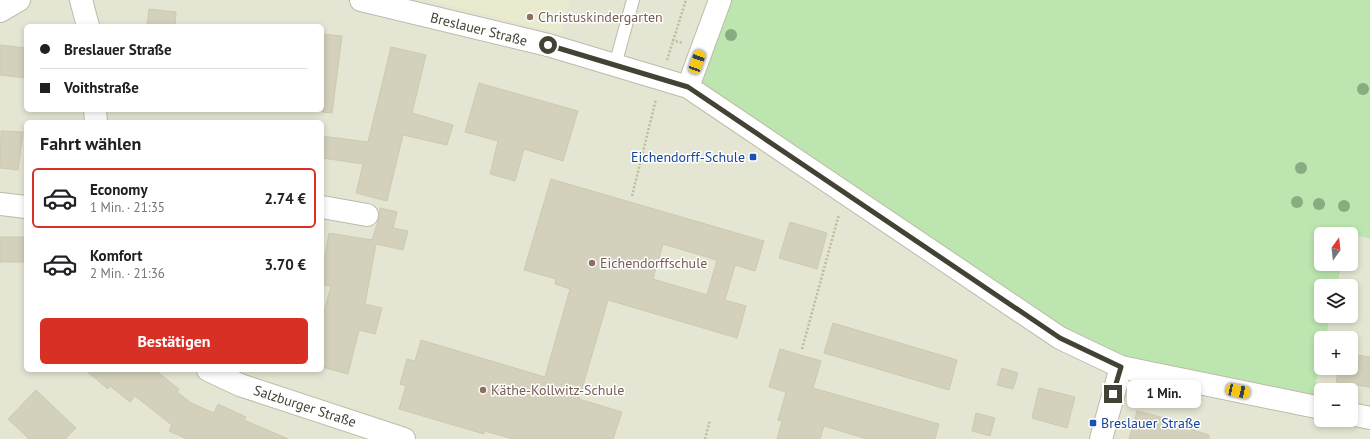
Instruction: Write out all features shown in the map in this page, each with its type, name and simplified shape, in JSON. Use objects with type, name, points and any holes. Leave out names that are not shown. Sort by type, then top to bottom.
[{"type":"street","points":[[0,11],[19,0]]},
{"type":"street","points":[[81,0],[87,24]]},
{"type":"street","name":"Breslauer Straße","points":[[361,0],[548,45],[688,87],[1060,338],[1121,367],[1314,407]]},
{"type":"street","points":[[688,87],[720,0]]},
{"type":"street","points":[[0,204],[24,207]]},
{"type":"street","points":[[324,207],[367,215]]},
{"type":"street","points":[[1101,439],[1121,367]]},
{"type":"street","name":"Salzburger Straße","points":[[212,372],[240,385],[404,439]]},
{"type":"street","points":[[1358,415],[1370,418]]},
{"type":"lane","points":[[615,65],[633,0]]},
{"type":"path","points":[[632,196],[661,79],[672,40],[686,0]]},
{"type":"path","points":[[802,349],[845,193]]},
{"type":"path","points":[[705,439],[710,420]]},
{"type":"shaded area","points":[[0,0],[720,0],[1311,406],[1314,392],[1314,427],[1358,427],[1358,383],[1316,383],[1318,375],[1358,375],[1358,331],[1327,331],[1329,323],[1358,323],[1358,279],[1339,279],[1340,271],[1358,271],[1358,236],[1370,239],[1370,439],[0,439]]},
{"type":"shaded area","name":"Christuskindergarten","points":[[429,0],[570,0],[561,34]]},
{"type":"green space","points":[[720,0],[1370,0],[1370,239],[1358,236],[1358,227],[1314,227],[1314,271],[1340,271],[1339,279],[1314,279],[1314,323],[1329,323],[1327,331],[1314,331],[1314,375],[1318,375],[1316,383],[1314,383],[1311,406],[1121,367],[688,87]]},
{"type":"building","points":[[149,9],[176,12],[175,24],[147,24]]},
{"type":"building","points":[[324,34],[342,36],[332,113],[322,112],[324,112]]},
{"type":"building","points":[[0,45],[24,48],[24,78],[0,75]]},
{"type":"building","points":[[391,47],[426,55],[412,113],[453,125],[447,145],[403,135],[387,201],[356,193],[363,164],[324,158],[324,136],[368,142]]},
{"type":"building","points":[[479,83],[578,111],[563,161],[524,149],[515,181],[490,174],[498,141],[465,132]]},
{"type":"building","points":[[1,131],[23,132],[18,170],[0,168]]},
{"type":"building","points":[[551,179],[764,241],[755,271],[735,265],[725,300],[746,306],[737,338],[608,300],[579,399],[622,412],[613,439],[513,439],[485,431],[484,434],[399,409],[406,386],[400,384],[407,359],[415,361],[421,340],[545,377],[570,289],[555,284],[556,279],[524,270]],"holes":[[[663,244],[717,260],[707,295],[653,279]]]},
{"type":"building","points":[[380,208],[397,212],[393,228],[408,231],[403,250],[376,244],[365,304],[382,308],[375,334],[359,330],[348,374],[324,368],[324,312],[331,286],[324,285],[324,260],[329,233],[372,240],[379,218]]},
{"type":"building","points":[[790,222],[827,233],[817,269],[779,258]]},
{"type":"building","points":[[0,237],[24,237],[24,262],[0,262]]},
{"type":"building","points":[[833,323],[957,360],[949,390],[824,353]]},
{"type":"building","points":[[780,349],[821,361],[813,388],[939,424],[935,439],[867,439],[824,426],[820,439],[777,439],[782,421],[778,420],[786,392],[769,387]]},
{"type":"building","points":[[1358,355],[1370,357],[1370,387],[1358,385],[1358,383],[1336,382],[1338,375],[1358,375]]},
{"type":"building","points":[[1002,368],[1018,373],[1013,389],[997,385]]},
{"type":"building","points":[[87,372],[158,372],[179,389],[177,392],[191,403],[214,413],[218,404],[246,417],[244,420],[288,439],[187,439],[169,431],[172,425],[135,396],[130,402],[110,386],[108,389]]},
{"type":"building","points":[[1039,388],[1075,397],[1067,428],[1032,418]]},
{"type":"building","points":[[36,390],[76,428],[65,439],[29,439],[8,419]]},
{"type":"building","points":[[1137,411],[1181,422],[1180,426],[1209,435],[1209,439],[1129,439]]},
{"type":"building","points":[[976,413],[995,418],[990,436],[972,431]]},
{"type":"place","name":"Christuskindergarten","points":[[530,17]]},
{"type":"place","name":"Eichendorff-Schule","points":[[753,157]]},
{"type":"place","name":"Eichendorffschule","points":[[592,263]]},
{"type":"place","name":"Käthe-Kollwitz-Schule","points":[[483,390]]},
{"type":"place","name":"Breslauer Straße","points":[[1093,423]]},
{"type":"route","points":[[548,45],[688,87],[1060,338],[1121,367],[1113,394]]}]
